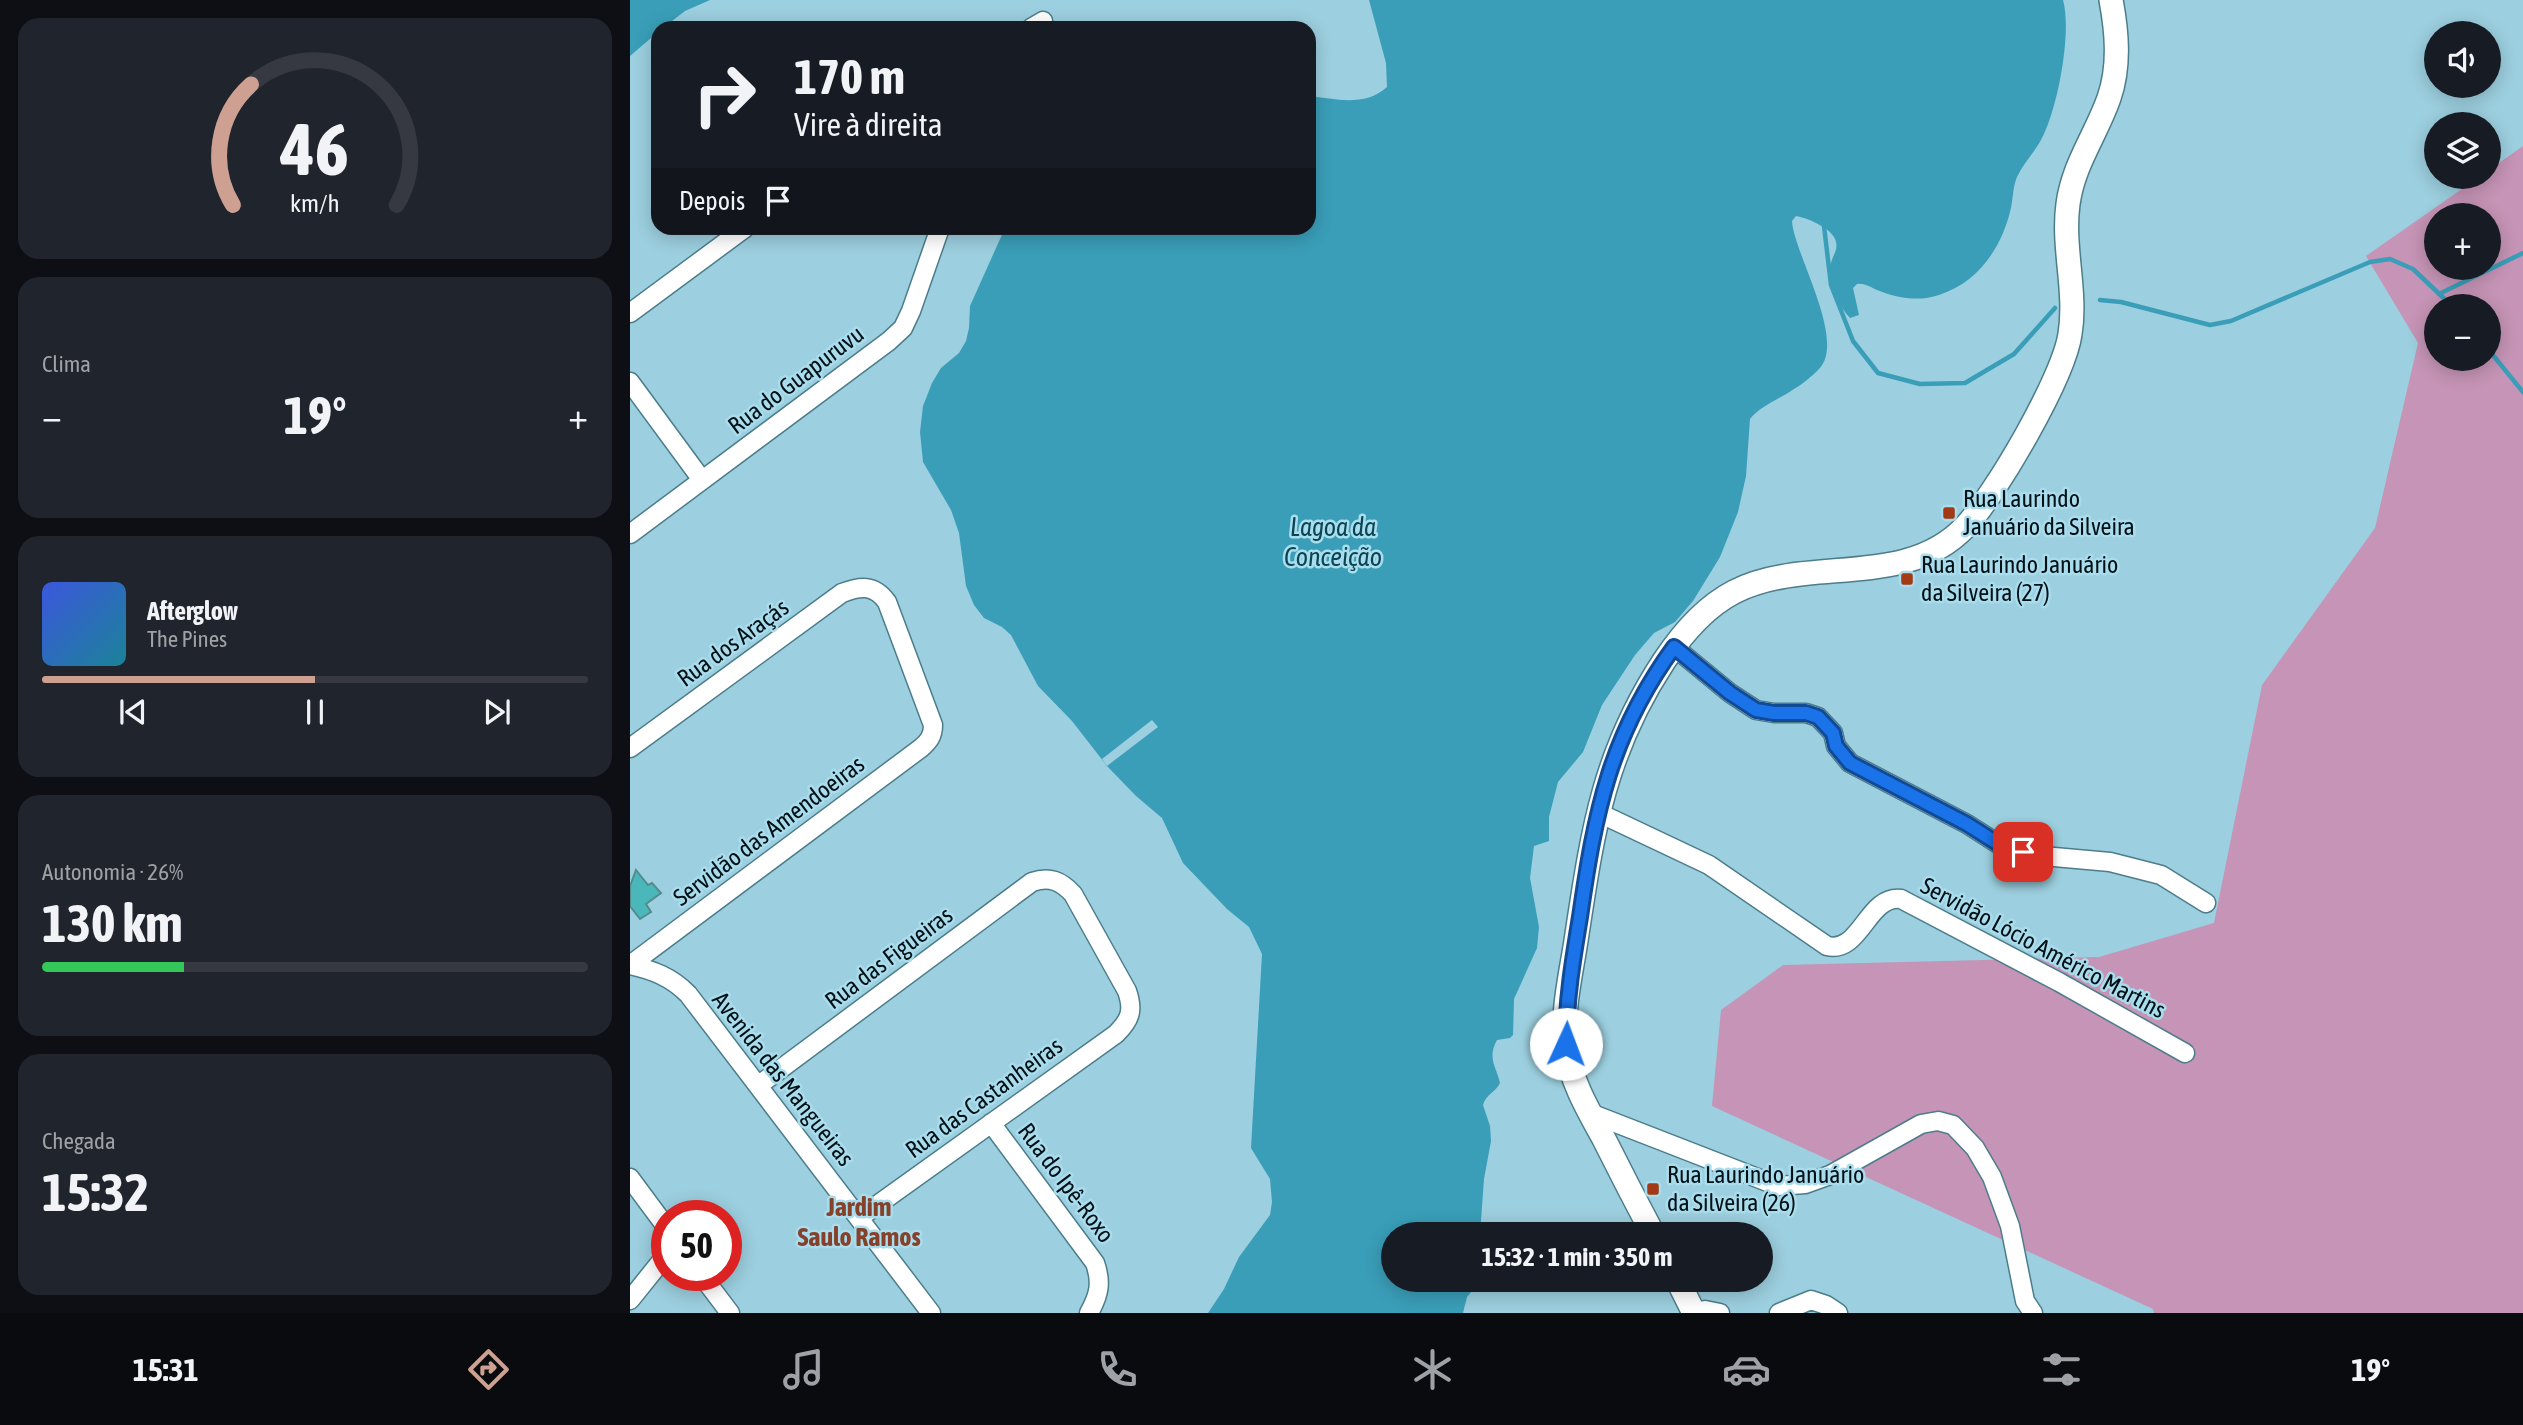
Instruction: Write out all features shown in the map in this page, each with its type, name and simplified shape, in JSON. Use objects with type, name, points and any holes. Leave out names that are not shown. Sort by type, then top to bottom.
[{"type":"main road","points":[[1647,1222],[1590,1113],[1570,1065],[1566,1044],[1566,1019],[1597,812],[1607,776],[1626,728],[1656,673],[1696,621],[1713,606],[1748,586],[1790,575],[1867,568],[1913,558],[1943,544],[1961,531],[1976,515],[2032,422],[2066,352],[2071,316],[2066,235],[2068,204],[2079,163],[2102,115],[2114,78],[2116,36],[2111,0]]},
{"type":"main road","points":[[1684,1292],[1694,1313]]},
{"type":"street","points":[[630,313],[736,235]]},
{"type":"street","name":"Rua do Guapuruvu","points":[[630,534],[903,328],[938,235]]},
{"type":"street","points":[[630,382],[702,480]]},
{"type":"street","name":"Rua dos Araçás","points":[[630,748],[842,593],[856,588],[870,588]]},
{"type":"street","name":"Servidão das Amendoeiras","points":[[630,965],[928,742],[933,733],[931,715],[887,602],[880,593],[870,588]]},
{"type":"street","points":[[1674,647],[1756,710],[1806,713],[1818,717],[1833,733],[1836,746],[1850,763],[1967,824],[2003,847],[2043,856],[2110,862],[2161,875],[2206,903]]},
{"type":"street","name":"Servidão Lócio Américo Martins","points":[[1597,812],[1709,865],[1827,946],[1837,949],[1845,945],[1882,903],[1892,898],[1901,899],[2059,982],[2185,1053]]},
{"type":"street","name":"Rua das Figueiras","points":[[759,1085],[1032,882],[1041,879],[1052,879],[1064,884],[1073,894],[1127,991],[1132,1013]]},
{"type":"street","name":"Avenida das Mangueiras","points":[[630,965],[656,972],[678,984],[759,1085],[931,1313]]},
{"type":"street","name":"Rua das Castanheiras","points":[[859,1218],[1116,1034],[1132,1013]]},
{"type":"street","points":[[1590,1113],[1778,1186],[1805,1184],[1830,1175],[1921,1124],[1938,1121],[1953,1125],[1975,1148],[1992,1177],[2010,1226],[2025,1301],[2033,1313]]},
{"type":"street","name":"Rua do Ipê-Roxo","points":[[990,1123],[1096,1264],[1099,1293],[1089,1313]]},
{"type":"street","points":[[630,1178],[651,1206]]},
{"type":"street","points":[[630,1300],[651,1274]]},
{"type":"street","points":[[713,1291],[730,1313]]},
{"type":"street","points":[[1779,1313],[1811,1300],[1838,1313]]},
{"type":"street","points":[[1694,1313],[1705,1310],[1720,1313]]},
{"type":"shaded area","points":[[2523,146],[2523,1313],[2154,1313],[2153,1309],[1712,1106],[1721,1010],[1783,965],[2099,957],[2214,923],[2262,685],[2375,528],[2418,343],[2366,256],[2424,215],[2424,280],[2501,280],[2501,203],[2442,203],[2462,189],[2501,189],[2501,162]]},
{"type":"water","points":[[630,0],[710,0],[685,11],[672,21],[651,21],[651,38],[630,56]]},
{"type":"water","name":"Lagoa da Conceição","points":[[1369,0],[2063,0],[2065,14],[2065,49],[2049,123],[2017,177],[2002,236],[1987,261],[1966,281],[1939,295],[1916,299],[1857,284],[1853,288],[1859,315],[1850,318],[1837,300],[1830,278],[1836,248],[1834,237],[1820,225],[1807,219],[1796,216],[1792,221],[1823,318],[1827,338],[1826,356],[1819,369],[1807,380],[1765,406],[1750,419],[1746,476],[1738,512],[1720,557],[1693,601],[1675,622],[1654,633],[1635,655],[1602,705],[1583,752],[1558,782],[1549,817],[1549,841],[1534,846],[1530,878],[1539,927],[1537,948],[1514,999],[1513,1035],[1497,1040],[1494,1046],[1493,1062],[1500,1083],[1483,1105],[1490,1126],[1491,1141],[1484,1179],[1481,1222],[1381,1222],[1381,1292],[1471,1292],[1463,1313],[1208,1313],[1224,1289],[1239,1257],[1270,1215],[1272,1202],[1270,1179],[1251,1148],[1262,954],[1249,927],[1227,909],[1183,863],[1162,818],[1107,766],[1072,721],[1038,686],[1011,635],[984,618],[974,605],[966,586],[959,533],[951,510],[923,462],[920,432],[923,406],[941,368],[959,353],[966,341],[970,306],[1002,235],[1316,235],[1316,97],[1360,99],[1387,87],[1386,63]]},
{"type":"pier","points":[[1152,720],[1158,727],[1107,766],[1102,759]]},
{"type":"building","points":[[636,870],[648,885],[652,883],[661,893],[646,904],[651,912],[640,919],[630,906],[630,886]]},
{"type":"waterway","points":[[1824,226],[1831,285],[1853,341],[1878,373],[1920,384],[1965,383],[2014,354],[2055,308]]},
{"type":"waterway","points":[[2439,294],[2523,253]]},
{"type":"waterway","points":[[2100,300],[2121,302],[2210,325],[2231,321],[2370,262],[2390,259],[2413,269],[2439,294]]},
{"type":"waterway","points":[[2501,365],[2523,392]]},
{"type":"place","name":"Rua Laurindo Januário da Silveira","points":[[1949,513]]},
{"type":"place","name":"Rua Laurindo Januário da Silveira (27)","points":[[1907,579]]},
{"type":"place","name":"Rua Laurindo Januário da Silveira (26)","points":[[1653,1189]]},
{"type":"district","name":"Jardim Saulo Ramos","points":[[859,1222]]},
{"type":"route","points":[[1566,1044],[1568,996],[1597,812],[1622,738],[1636,708],[1674,647],[1714,681],[1756,710],[1806,713],[1818,717],[1833,733],[1836,746],[1850,763],[1967,824],[2003,847],[2023,852]]}]
